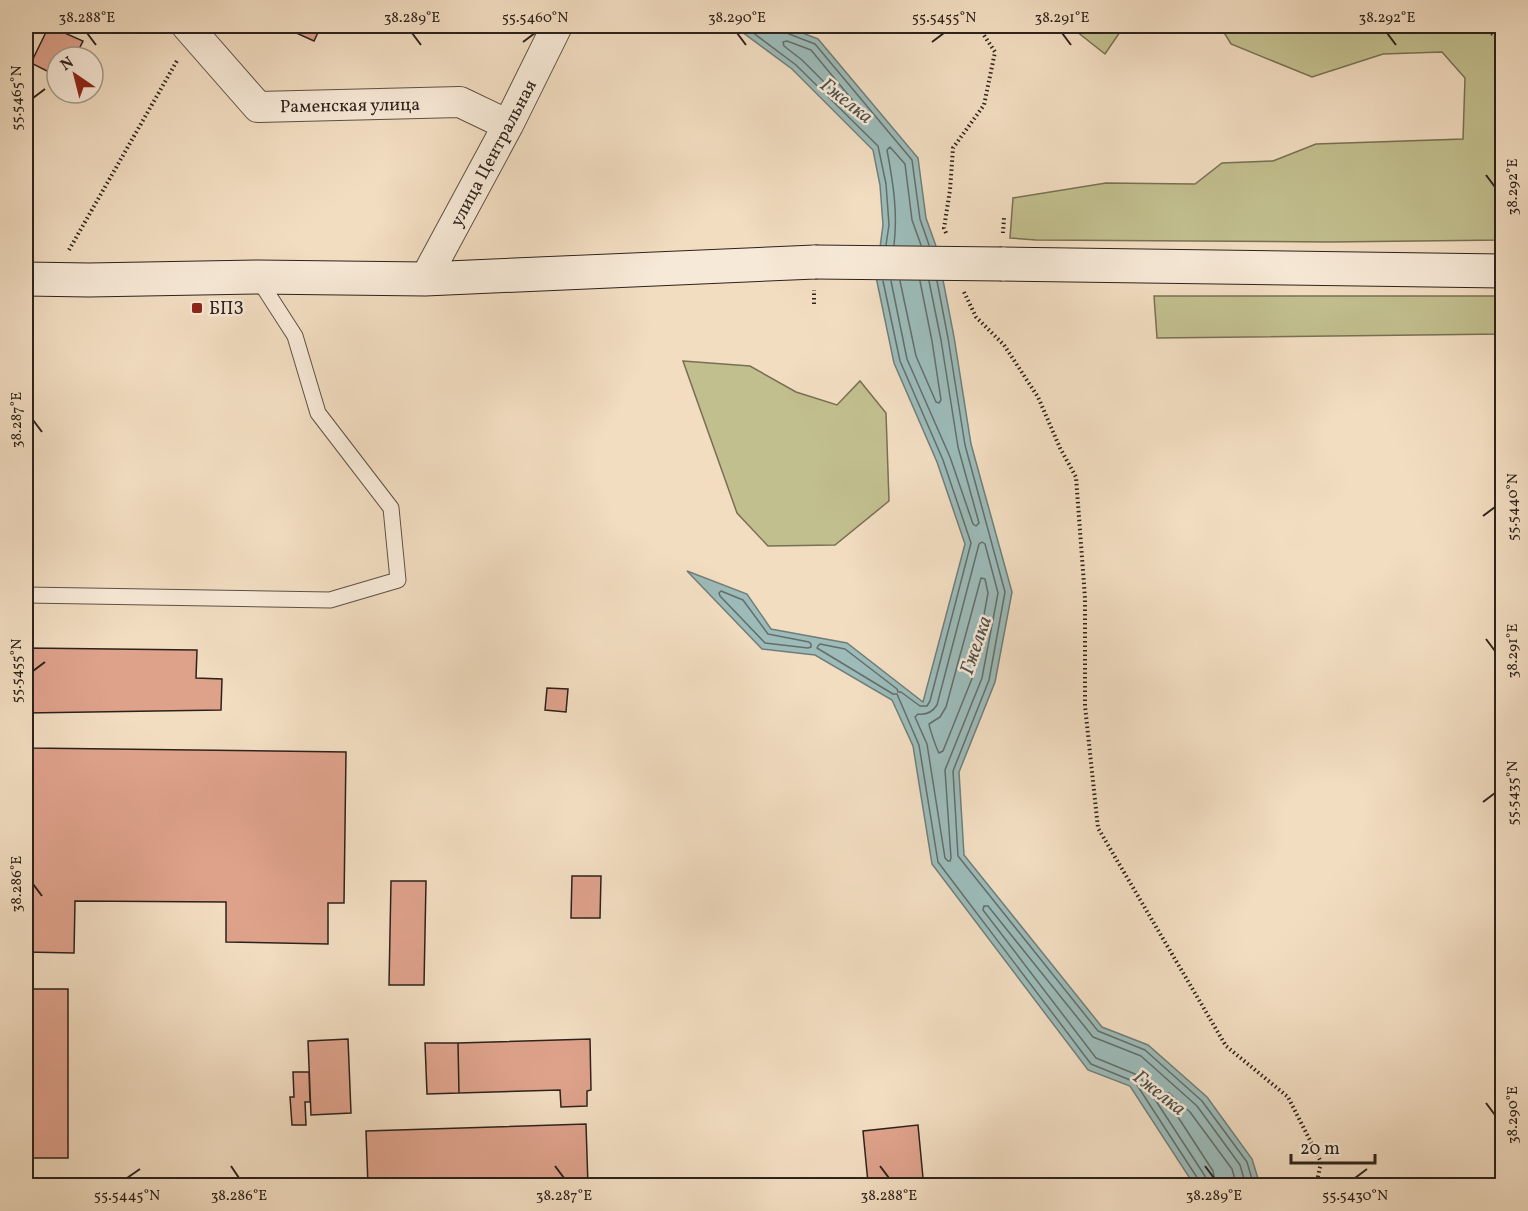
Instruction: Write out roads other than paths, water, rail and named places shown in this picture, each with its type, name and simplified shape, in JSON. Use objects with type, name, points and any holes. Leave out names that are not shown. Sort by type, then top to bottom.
[{"type":"main road","points":[[26,279],[257,277],[425,279],[815,262],[1503,271]]},
{"type":"street","name":"улица Центральная","points":[[425,279],[508,125],[557,26]]},
{"type":"street","name":"Раменская улица","points":[[190,29],[258,106],[460,102],[508,125]]},
{"type":"lane","points":[[26,595],[330,600],[398,580],[391,508],[318,413],[295,336],[257,277]]},
{"type":"water","name":"Гжелка","points":[[734,26],[784,26],[818,39],[918,158],[926,218],[937,249],[971,444],[1012,592],[995,682],[959,772],[964,855],[1102,1027],[1148,1045],[1207,1097],[1252,1159],[1260,1185],[1194,1185],[1130,1086],[1088,1070],[932,864],[913,746],[892,700],[815,655],[762,649],[687,571],[747,594],[771,629],[847,643],[923,702],[965,544],[937,462],[894,363],[876,277],[883,225],[880,185],[873,150],[792,69]]},
{"type":"place","name":"БПЗ","points":[[197,308]]}]
